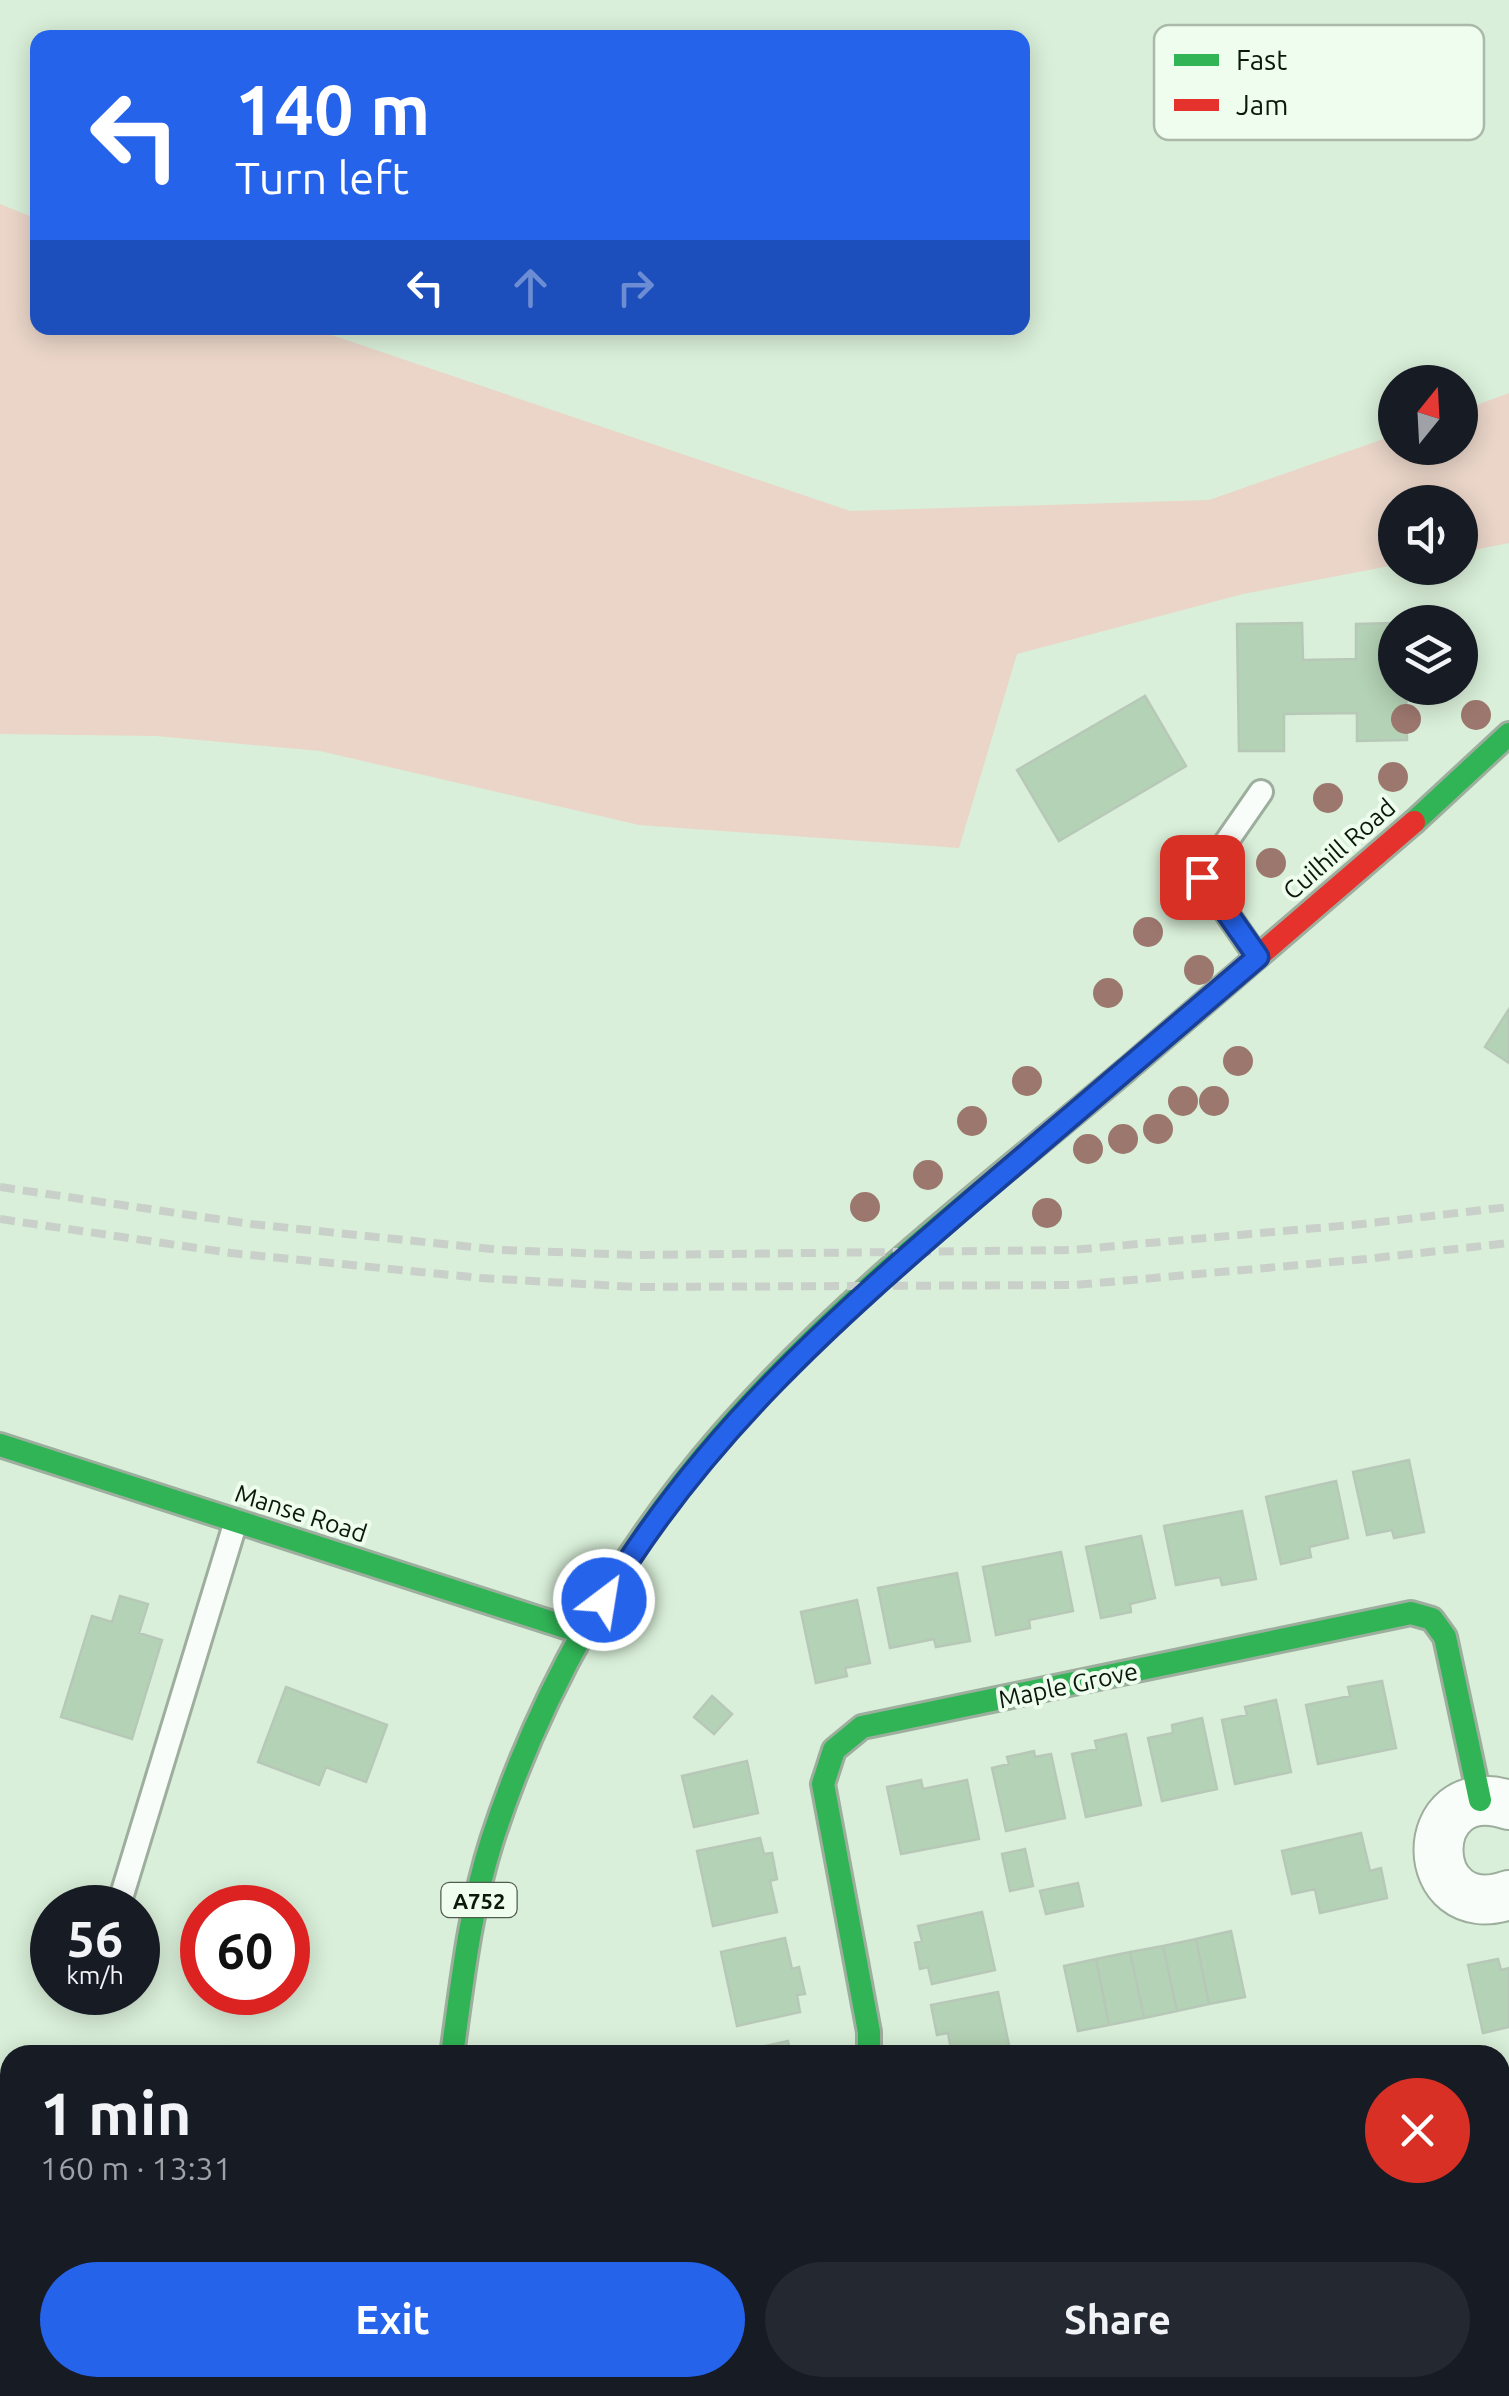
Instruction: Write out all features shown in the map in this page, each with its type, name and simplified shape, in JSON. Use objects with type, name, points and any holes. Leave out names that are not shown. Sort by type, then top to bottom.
[{"type":"main road","name":"Cuilhill Road","points":[[453,2045],[490,1846],[526,1750],[584,1634],[624,1566],[715,1442],[766,1386],[888,1272],[1505,747]]},
{"type":"main road","name":"Manse Road","points":[[0,1445],[584,1634]]},
{"type":"main road","name":"Maple Grove","points":[[869,2045],[823,1784],[826,1759],[840,1738],[862,1728],[1411,1613],[1432,1619],[1444,1637],[1494,1802]]},
{"type":"street","name":"Maple Grove","points":[[1494,1802],[1463,1806],[1450,1816],[1441,1830],[1438,1864],[1446,1880],[1474,1899],[1509,1895]]},
{"type":"lane","points":[[1258,957],[1202,877],[1261,792]]},
{"type":"lane","points":[[125,1885],[236,1521]]},
{"type":"shaded area","points":[[0,204],[30,216],[30,335],[332,335],[850,511],[1209,500],[1378,441],[1378,465],[1478,465],[1478,404],[1509,393],[1509,543],[1478,549],[1478,485],[1378,485],[1378,568],[1243,594],[1017,654],[959,848],[639,825],[320,751],[156,736],[0,734]]},
{"type":"building","points":[[1302,623],[1303,660],[1356,659],[1356,624],[1378,623],[1378,705],[1406,705],[1407,740],[1357,741],[1357,713],[1284,714],[1284,751],[1239,751],[1237,624]]},
{"type":"building","points":[[1145,696],[1186,766],[1059,841],[1017,770]]},
{"type":"building","points":[[1509,1009],[1509,1063],[1485,1047]]},
{"type":"building","points":[[1409,1460],[1424,1532],[1394,1538],[1392,1530],[1367,1535],[1353,1472]]},
{"type":"building","points":[[1336,1481],[1348,1538],[1309,1547],[1311,1557],[1281,1564],[1266,1497]]},
{"type":"building","points":[[1242,1511],[1256,1579],[1222,1585],[1220,1577],[1176,1585],[1164,1526]]},
{"type":"building","points":[[1141,1536],[1155,1598],[1130,1604],[1131,1612],[1101,1618],[1086,1547]]},
{"type":"building","points":[[1061,1552],[1073,1611],[1029,1620],[1030,1628],[996,1635],[983,1567]]},
{"type":"building","points":[[957,1573],[970,1641],[936,1647],[934,1639],[890,1648],[878,1588]]},
{"type":"building","points":[[120,1596],[148,1604],[139,1633],[162,1640],[132,1739],[61,1717],[92,1616],[112,1622]]},
{"type":"building","points":[[857,1600],[870,1663],[845,1668],[847,1676],[816,1683],[801,1612]]},
{"type":"building","points":[[1382,1681],[1396,1748],[1318,1764],[1306,1705],[1350,1696],[1348,1687]]},
{"type":"building","points":[[286,1687],[387,1725],[366,1782],[326,1767],[319,1785],[258,1762]]},
{"type":"building","points":[[712,1696],[732,1714],[714,1734],[694,1717]]},
{"type":"building","points":[[1276,1700],[1291,1772],[1235,1784],[1222,1720],[1247,1715],[1245,1707]]},
{"type":"building","points":[[1202,1718],[1217,1789],[1162,1801],[1148,1738],[1173,1733],[1172,1725]]},
{"type":"building","points":[[1126,1734],[1141,1805],[1086,1817],[1072,1754],[1097,1749],[1095,1741]]},
{"type":"building","points":[[1034,1751],[1035,1757],[1051,1754],[1065,1818],[1006,1831],[992,1768],[1009,1764],[1007,1757]]},
{"type":"building","points":[[747,1761],[758,1813],[694,1827],[682,1776]]},
{"type":"building","points":[[921,1780],[923,1789],[967,1780],[979,1839],[901,1854],[887,1787]]},
{"type":"building","points":[[1361,1833],[1370,1871],[1381,1868],[1387,1898],[1320,1913],[1315,1889],[1292,1894],[1282,1851]]},
{"type":"building","points":[[760,1838],[764,1854],[772,1853],[777,1879],[770,1881],[777,1912],[713,1926],[697,1851]]},
{"type":"building","points":[[1025,1849],[1033,1886],[1010,1891],[1002,1854]]},
{"type":"building","points":[[1078,1883],[1083,1906],[1046,1914],[1040,1891]]},
{"type":"building","points":[[982,1912],[995,1970],[932,1984],[928,1967],[920,1969],[915,1943],[922,1941],[918,1926]]},
{"type":"building","points":[[1231,1931],[1245,1997],[1209,2004],[1196,1939]]},
{"type":"building","points":[[785,1938],[792,1969],[799,1967],[805,1994],[797,1995],[800,2012],[737,2026],[721,1952]]},
{"type":"building","points":[[1196,1939],[1209,2004],[1177,2011],[1163,1946]]},
{"type":"building","points":[[1163,1946],[1177,2011],[1144,2018],[1130,1952]]},
{"type":"building","points":[[1130,1952],[1144,2018],[1109,2025],[1096,1959]]},
{"type":"building","points":[[1096,1959],[1109,2025],[1078,2031],[1064,1966]]},
{"type":"building","points":[[1498,1959],[1501,1970],[1509,1968],[1509,2027],[1483,2033],[1468,1965]]},
{"type":"building","points":[[998,1992],[1009,2045],[950,2045],[948,2033],[937,2035],[931,2005]]},
{"type":"railway","points":[[0,1187],[251,1224],[501,1250],[635,1255],[1071,1250],[1509,1207]]},
{"type":"railway","points":[[0,1219],[231,1253],[481,1278],[635,1287],[1075,1285],[1509,1243]]},
{"type":"traffic: fast","points":[[1414,822],[1509,734]]},
{"type":"traffic: fast","points":[[453,2045],[478,1893],[511,1785],[587,1626],[650,1527],[722,1435],[815,1337],[916,1246],[1125,1071]]},
{"type":"traffic: fast","points":[[0,1445],[584,1633]]},
{"type":"traffic: fast","points":[[869,2045],[823,1784],[834,1750],[862,1727],[1411,1613],[1432,1619],[1445,1637],[1480,1800]]},
{"type":"traffic: jam","points":[[1125,1071],[1414,822]]},
{"type":"route","points":[[604,1600],[668,1502],[766,1386],[888,1272],[1258,957],[1202,877]]}]
